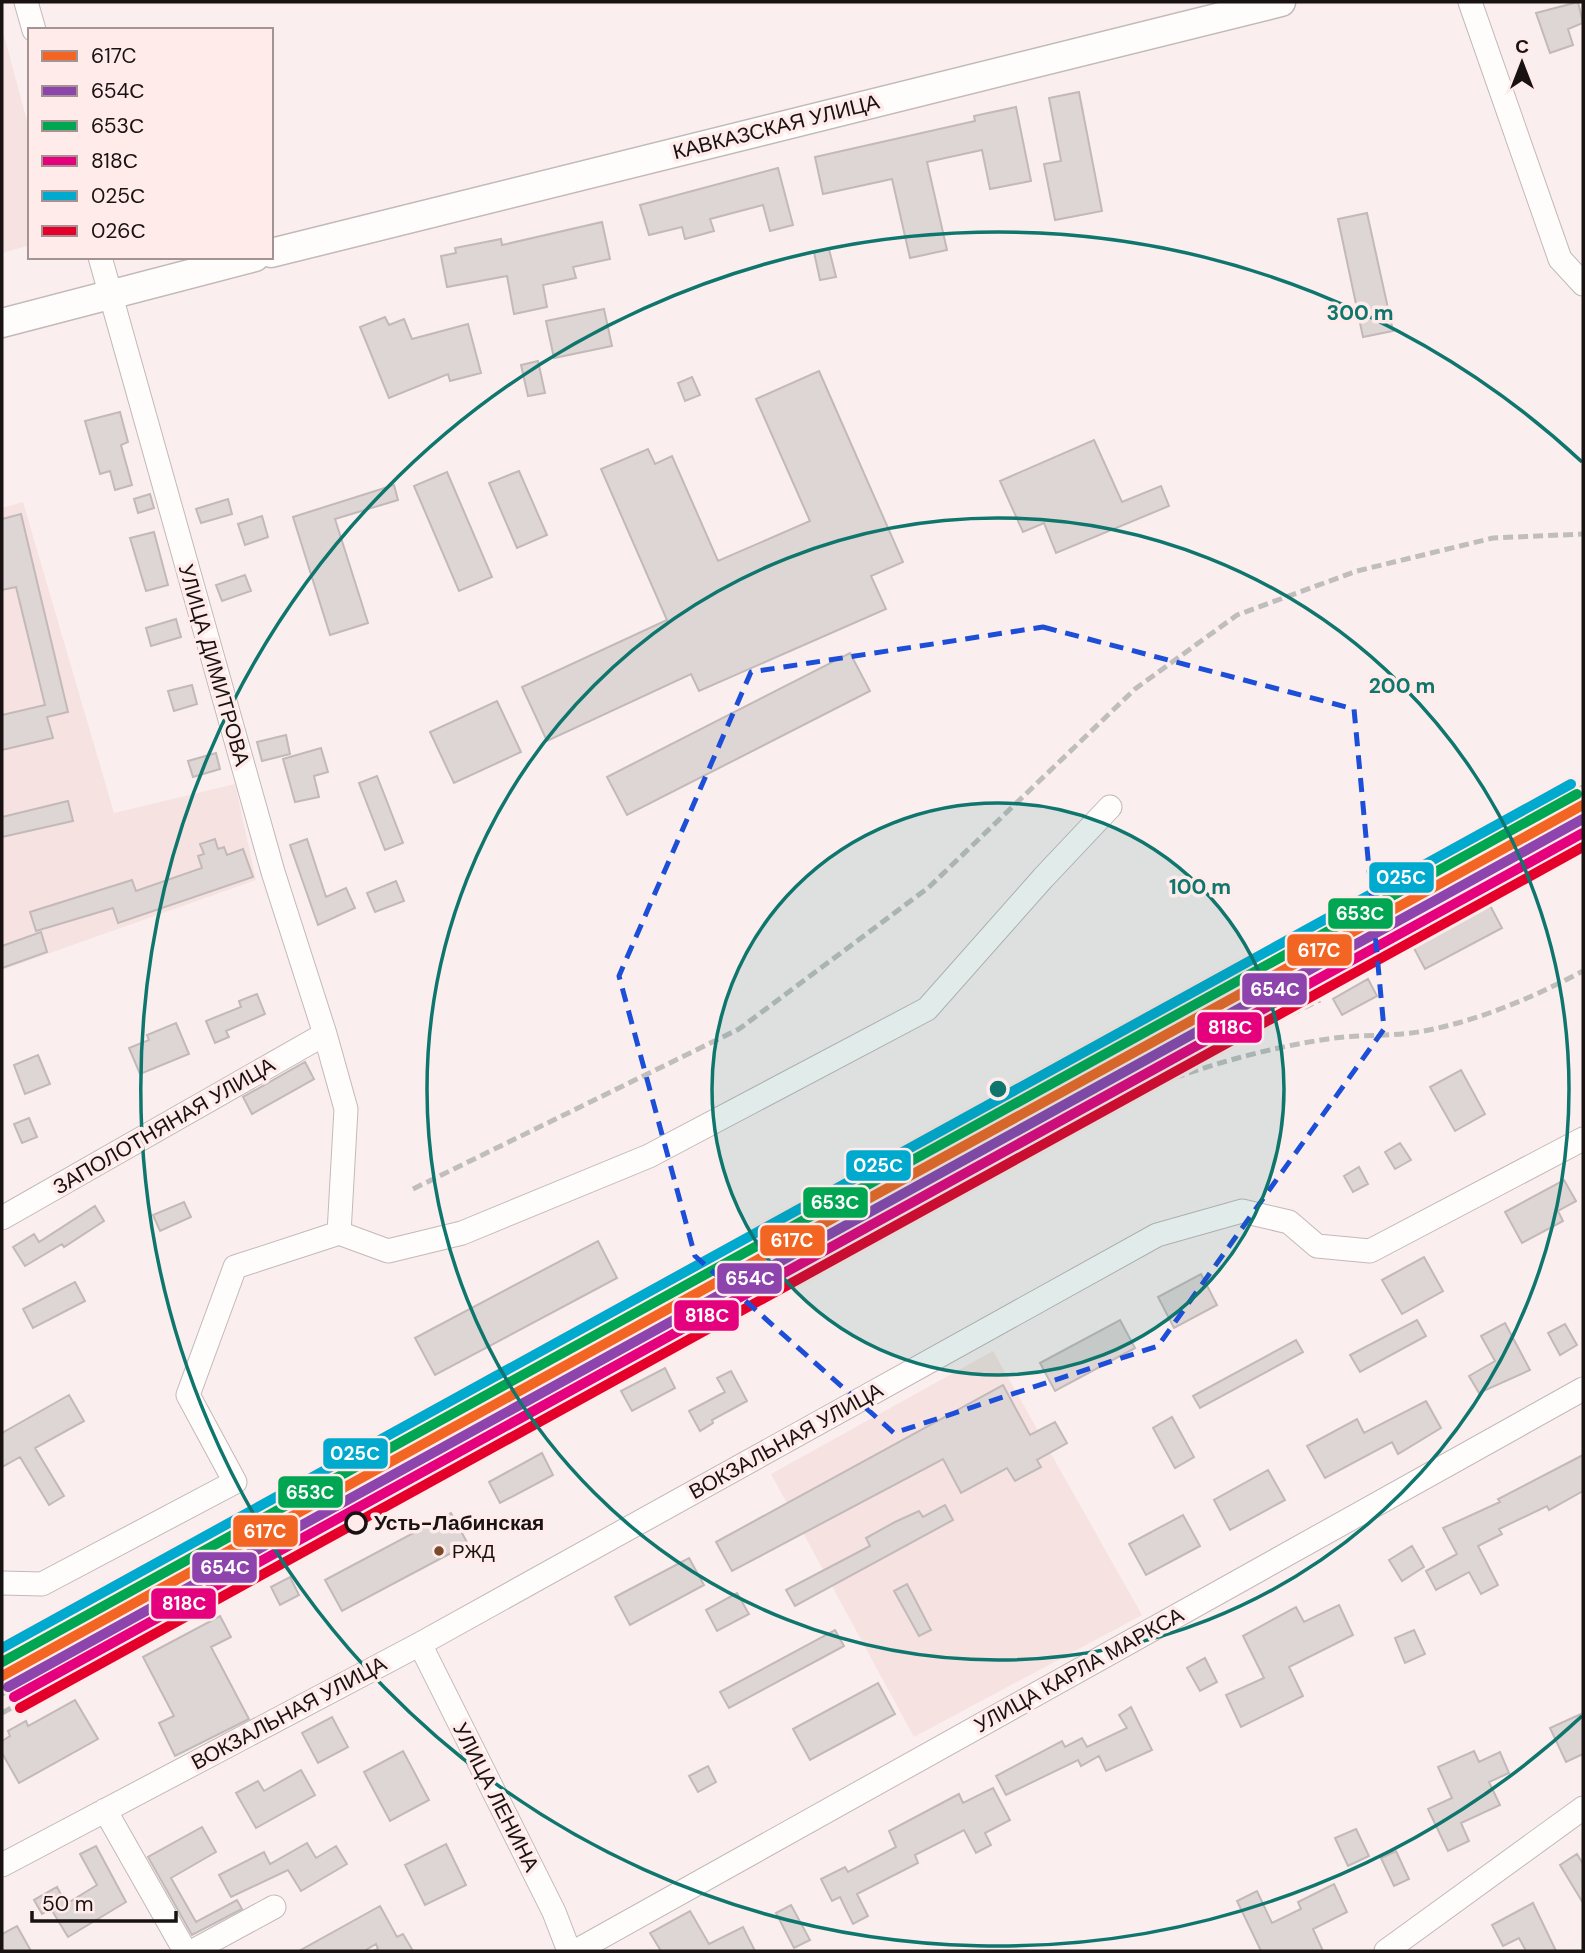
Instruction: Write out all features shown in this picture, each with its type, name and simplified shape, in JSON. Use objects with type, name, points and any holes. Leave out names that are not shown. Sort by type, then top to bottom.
[{"type":"main road","name":"КАВКАЗСКАЯ УЛИЦА","points":[[273,253],[1281,2]]},
{"type":"main road","points":[[2,323],[247,259]]},
{"type":"street","points":[[26,2],[33,28]]},
{"type":"street","points":[[1471,2],[1560,259],[1583,284]]},
{"type":"street","points":[[101,259],[110,293]]},
{"type":"street","name":"УЛИЦА ДИМИТРОВА","points":[[110,293],[272,872],[326,1034],[346,1110],[339,1233]]},
{"type":"street","points":[[2,1583],[42,1584],[235,1482],[188,1395],[235,1267],[339,1233],[388,1251],[462,1233],[649,1156],[927,1009],[1042,878],[1110,807]]},
{"type":"street","name":"ЗАПОЛОТНЯНАЯ УЛИЦА","points":[[2,1218],[326,1034]]},
{"type":"street","name":"ВОКЗАЛЬНАЯ УЛИЦА","points":[[2,1865],[420,1644],[1157,1235],[1242,1211],[1289,1222],[1317,1246],[1370,1251],[1583,1139]]},
{"type":"street","name":"УЛИЦА КАРЛА МАРКСА","points":[[576,1951],[1583,1389]]},
{"type":"street","name":"УЛИЦА ЛЕНИНА","points":[[420,1644],[554,1912],[569,1951]]},
{"type":"street","points":[[1386,1951],[1583,1808]]},
{"type":"street","points":[[105,1810],[185,1951]]},
{"type":"street","points":[[193,1951],[274,1907]]},
{"type":"highlighted area","points":[[1043,627],[1354,709],[1384,1029],[1158,1346],[894,1433],[695,1256],[619,976],[751,672]]},
{"type":"shaded area","points":[[2,28],[28,125],[28,246],[2,253]]},
{"type":"shaded area","points":[[23,502],[114,813],[235,784],[256,880],[2,970],[2,508]]},
{"type":"shaded area","points":[[993,1351],[1142,1615],[914,1737],[771,1474]]},
{"type":"building","points":[[1578,2],[1583,23],[1568,29],[1573,45],[1550,53],[1536,13]]},
{"type":"building","points":[[1079,92],[1102,211],[1055,220],[1044,164],[1061,161],[1049,98]]},
{"type":"building","points":[[1016,107],[1031,181],[990,189],[982,150],[927,162],[947,250],[910,258],[892,179],[823,194],[815,157],[975,121],[974,116]]},
{"type":"building","points":[[778,168],[793,225],[770,231],[763,205],[710,219],[714,231],[685,239],[682,227],[649,235],[640,205]]},
{"type":"building","points":[[1367,213],[1393,331],[1363,337],[1338,219]]},
{"type":"building","points":[[602,222],[610,259],[573,267],[576,278],[543,285],[547,307],[514,314],[507,276],[447,287],[441,256],[456,253],[455,248],[501,239],[502,245]]},
{"type":"building","points":[[829,249],[836,277],[820,280],[814,252]]},
{"type":"building","points":[[604,309],[612,346],[554,358],[546,321]]},
{"type":"building","points":[[385,317],[389,325],[404,319],[412,339],[468,324],[481,373],[450,381],[448,374],[389,398],[360,327]]},
{"type":"building","points":[[538,361],[545,393],[528,396],[521,365]]},
{"type":"building","points":[[819,371],[903,562],[871,576],[886,609],[699,691],[691,674],[547,741],[522,687],[667,620],[601,469],[648,449],[655,464],[672,456],[718,561],[810,521],[756,399]]},
{"type":"building","points":[[692,377],[700,395],[685,401],[678,383]]},
{"type":"building","points":[[120,412],[128,442],[121,445],[132,485],[115,490],[110,471],[100,474],[85,421]]},
{"type":"building","points":[[1094,440],[1122,502],[1161,486],[1169,506],[1056,553],[1044,523],[1023,532],[1000,481]]},
{"type":"building","points":[[519,471],[547,535],[517,548],[489,483]]},
{"type":"building","points":[[447,472],[492,577],[459,591],[414,486]]},
{"type":"building","points":[[394,485],[398,500],[335,519],[368,623],[330,635],[293,517]]},
{"type":"building","points":[[150,494],[154,508],[138,513],[134,499]]},
{"type":"building","points":[[228,499],[232,514],[201,523],[196,509]]},
{"type":"building","points":[[21,514],[68,712],[47,717],[53,738],[2,750],[2,715],[45,705],[16,587],[2,590],[2,519]]},
{"type":"building","points":[[262,516],[268,537],[245,545],[238,524]]},
{"type":"building","points":[[154,532],[168,585],[146,591],[130,538]]},
{"type":"building","points":[[245,575],[251,591],[222,601],[216,585]]},
{"type":"building","points":[[176,619],[181,637],[151,646],[146,628]]},
{"type":"building","points":[[850,653],[870,691],[627,815],[607,777]]},
{"type":"building","points":[[192,685],[197,704],[174,711],[168,691]]},
{"type":"building","points":[[497,701],[521,752],[454,783],[430,732]]},
{"type":"building","points":[[286,735],[290,754],[262,761],[257,742]]},
{"type":"building","points":[[321,748],[328,772],[314,776],[319,797],[295,802],[283,759]]},
{"type":"building","points":[[216,753],[220,769],[193,777],[188,761]]},
{"type":"building","points":[[377,776],[403,843],[385,850],[359,783]]},
{"type":"building","points":[[68,801],[73,821],[2,837],[2,817]]},
{"type":"building","points":[[215,839],[218,849],[224,847],[227,855],[243,849],[253,877],[118,923],[113,908],[36,931],[30,912],[132,880],[136,891],[202,868],[198,856],[204,854],[200,844]]},
{"type":"building","points":[[307,839],[326,897],[346,888],[355,908],[318,925],[290,845]]},
{"type":"building","points":[[396,881],[404,901],[375,912],[367,893]]},
{"type":"building","points":[[1484,894],[1502,928],[1425,969],[1407,935]]},
{"type":"building","points":[[41,932],[47,952],[2,968],[2,946]]},
{"type":"building","points":[[1368,979],[1377,996],[1342,1015],[1333,999]]},
{"type":"building","points":[[257,994],[265,1014],[226,1031],[229,1037],[215,1043],[206,1021],[241,1007],[239,1001]]},
{"type":"building","points":[[176,1023],[189,1054],[140,1074],[129,1048],[149,1040],[147,1035]]},
{"type":"building","points":[[38,1055],[50,1084],[25,1094],[14,1065]]},
{"type":"building","points":[[305,1062],[314,1079],[252,1114],[243,1097]]},
{"type":"building","points":[[1461,1070],[1485,1114],[1455,1131],[1430,1087]]},
{"type":"building","points":[[29,1118],[37,1137],[22,1143],[14,1124]]},
{"type":"building","points":[[1400,1143],[1411,1160],[1395,1169],[1385,1152]]},
{"type":"building","points":[[1359,1167],[1368,1184],[1353,1192],[1344,1176]]},
{"type":"building","points":[[1564,1180],[1576,1201],[1558,1211],[1563,1221],[1522,1243],[1505,1212]]},
{"type":"building","points":[[184,1202],[191,1217],[160,1231],[153,1215]]},
{"type":"building","points":[[95,1206],[104,1221],[64,1247],[62,1244],[25,1266],[13,1247],[34,1234],[39,1242]]},
{"type":"building","points":[[598,1241],[617,1278],[435,1375],[415,1338]]},
{"type":"building","points":[[1424,1257],[1443,1291],[1402,1314],[1382,1280]]},
{"type":"building","points":[[1201,1274],[1217,1305],[1174,1328],[1158,1297]]},
{"type":"building","points":[[75,1282],[85,1301],[33,1328],[23,1309]]},
{"type":"building","points":[[1120,1320],[1135,1348],[1055,1391],[1040,1363]]},
{"type":"building","points":[[1417,1320],[1426,1336],[1360,1372],[1350,1355]]},
{"type":"building","points":[[1505,1323],[1530,1370],[1479,1393],[1469,1376],[1495,1361],[1481,1336]]},
{"type":"building","points":[[1565,1324],[1577,1345],[1560,1355],[1548,1333]]},
{"type":"building","points":[[1296,1340],[1303,1352],[1200,1408],[1193,1396]]},
{"type":"building","points":[[665,1368],[675,1388],[632,1411],[621,1391]]},
{"type":"building","points":[[731,1371],[747,1401],[712,1420],[713,1423],[700,1431],[689,1411],[725,1392],[717,1378]]},
{"type":"building","points":[[1003,1385],[1030,1435],[1055,1422],[1067,1443],[1037,1460],[1041,1467],[1015,1481],[1007,1468],[961,1493],[943,1459],[732,1571],[716,1542]]},
{"type":"building","points":[[69,1395],[84,1421],[35,1448],[64,1496],[49,1505],[20,1457],[2,1467],[2,1433]]},
{"type":"building","points":[[1426,1401],[1441,1428],[1398,1454],[1392,1442],[1325,1478],[1307,1446],[1357,1419],[1364,1433]]},
{"type":"building","points":[[1172,1417],[1194,1457],[1175,1468],[1153,1428]]},
{"type":"building","points":[[542,1453],[553,1475],[500,1503],[489,1482]]},
{"type":"building","points":[[1583,1455],[1583,1491],[1549,1510],[1547,1506],[1499,1529],[1502,1534],[1478,1546],[1498,1585],[1481,1594],[1469,1572],[1436,1590],[1426,1571],[1457,1554],[1443,1528],[1500,1502],[1498,1499]]},
{"type":"building","points":[[1268,1470],[1285,1500],[1230,1530],[1214,1500]]},
{"type":"building","points":[[945,1505],[953,1520],[795,1606],[786,1590],[870,1546],[866,1538],[895,1522],[919,1511],[923,1517]]},
{"type":"building","name":"Усть-Лабинская","points":[[451,1513],[468,1544],[342,1611],[325,1580]]},
{"type":"building","points":[[1183,1515],[1200,1546],[1146,1575],[1129,1544]]},
{"type":"building","points":[[1412,1546],[1424,1567],[1402,1581],[1389,1560]]},
{"type":"building","points":[[689,1558],[704,1585],[630,1625],[615,1597]]},
{"type":"building","points":[[290,1577],[299,1595],[280,1605],[271,1587]]},
{"type":"building","points":[[907,1584],[931,1630],[919,1636],[894,1591]]},
{"type":"building","points":[[737,1593],[749,1614],[717,1631],[706,1610]]},
{"type":"building","points":[[1339,1605],[1353,1635],[1289,1667],[1303,1696],[1241,1727],[1226,1695],[1264,1678],[1243,1636],[1296,1607],[1304,1622]]},
{"type":"building","points":[[220,1616],[231,1637],[211,1647],[249,1719],[175,1756],[159,1723],[174,1716],[143,1657]]},
{"type":"building","points":[[835,1630],[844,1646],[729,1708],[720,1692]]},
{"type":"building","points":[[1414,1630],[1425,1654],[1405,1663],[1395,1638]]},
{"type":"building","points":[[1205,1658],[1217,1682],[1200,1691],[1187,1668]]},
{"type":"building","points":[[878,1683],[895,1714],[810,1760],[793,1729]]},
{"type":"building","points":[[75,1700],[98,1739],[19,1783],[2,1753],[2,1741],[10,1736],[8,1731],[26,1721],[28,1726]]},
{"type":"building","points":[[1131,1707],[1152,1750],[1106,1771],[1099,1756],[1081,1766],[1078,1760],[1006,1795],[996,1776],[1062,1741],[1065,1747],[1082,1738],[1087,1747],[1127,1728],[1119,1715]]},
{"type":"building","points":[[1583,1713],[1583,1754],[1566,1762],[1550,1728]]},
{"type":"building","points":[[332,1717],[348,1747],[318,1763],[302,1733]]},
{"type":"building","points":[[403,1751],[429,1800],[390,1821],[364,1772]]},
{"type":"building","points":[[1474,1751],[1479,1762],[1500,1752],[1509,1773],[1489,1782],[1500,1805],[1461,1823],[1469,1841],[1448,1851],[1428,1809],[1452,1798],[1438,1767]]},
{"type":"building","points":[[708,1766],[716,1782],[698,1792],[689,1776]]},
{"type":"building","points":[[301,1770],[315,1795],[256,1828],[236,1793],[258,1781],[264,1791]]},
{"type":"building","points":[[993,1788],[1010,1820],[985,1833],[991,1845],[976,1853],[964,1830],[915,1855],[918,1863],[857,1894],[868,1916],[853,1924],[840,1897],[832,1901],[821,1879],[845,1867],[848,1872],[896,1847],[889,1831],[959,1794],[963,1803]]},
{"type":"building","points":[[202,1827],[216,1852],[171,1878],[196,1922],[237,1900],[242,1909],[192,1935],[148,1857]]},
{"type":"building","points":[[1356,1829],[1369,1856],[1348,1866],[1335,1838]]},
{"type":"building","points":[[307,1843],[316,1858],[336,1846],[347,1864],[301,1891],[288,1870],[231,1897],[219,1875],[264,1852],[270,1864]]},
{"type":"building","points":[[446,1844],[466,1885],[425,1905],[405,1865]]},
{"type":"building","points":[[96,1846],[126,1902],[68,1937],[51,1909],[42,1914],[34,1900],[57,1887],[66,1904],[97,1885],[80,1854]]},
{"type":"building","points":[[1396,1851],[1409,1879],[1394,1886],[1381,1858]]},
{"type":"building","points":[[1577,1854],[1583,1864],[1583,1903],[1560,1865]]},
{"type":"building","points":[[1334,1884],[1347,1912],[1313,1929],[1323,1951],[1261,1951],[1237,1901],[1257,1891],[1272,1923],[1301,1909],[1298,1902]]},
{"type":"building","points":[[1533,1903],[1556,1951],[1526,1951],[1519,1938],[1503,1946],[1492,1925]]},
{"type":"building","points":[[791,1905],[810,1940],[794,1948],[776,1913]]},
{"type":"building","points":[[380,1906],[397,1937],[403,1934],[413,1951],[373,1951],[378,1949],[376,1944],[364,1951],[299,1951]]},
{"type":"building","points":[[690,1911],[709,1944],[743,1927],[755,1951],[661,1951],[650,1933]]},
{"type":"building","points":[[17,1926],[31,1951],[2,1951],[2,1934]]},
{"type":"railway","points":[[413,1189],[739,1029],[928,888],[1135,689],[1237,615],[1357,571],[1493,538],[1583,534]]},
{"type":"railway","points":[[2,1658],[736,1257],[1583,787]]},
{"type":"railway","points":[[1351,922],[1428,889]]},
{"type":"railway","points":[[2,1694],[306,1532],[486,1428],[1135,1074],[1358,928]]},
{"type":"railway","points":[[1132,1093],[1204,1068],[1277,1048],[1340,1037],[1412,1033],[1465,1021],[1505,1007],[1583,971]]},
{"type":"railway","points":[[1182,1066],[1320,1000]]},
{"type":"railway","points":[[1075,1124],[1139,1089]]},
{"type":"railway","points":[[2,1713],[1028,1150],[1081,1113]]},
{"type":"transit line","name":"025С","points":[[2,1648],[1571,784]]},
{"type":"transit line","name":"653С","points":[[2,1662],[1577,794]]},
{"type":"transit line","name":"617C","points":[[2,1676],[1583,805]]},
{"type":"transit line","name":"654С","points":[[8,1687],[1583,819]]},
{"type":"transit line","name":"818С","points":[[14,1697],[1583,833]]},
{"type":"transit line","name":"026С","points":[[20,1708],[1583,847]]},
{"type":"place","name":"Усть-Лабинская","points":[[356,1523]]},
{"type":"place","name":"РЖД","points":[[439,1551]]}]
